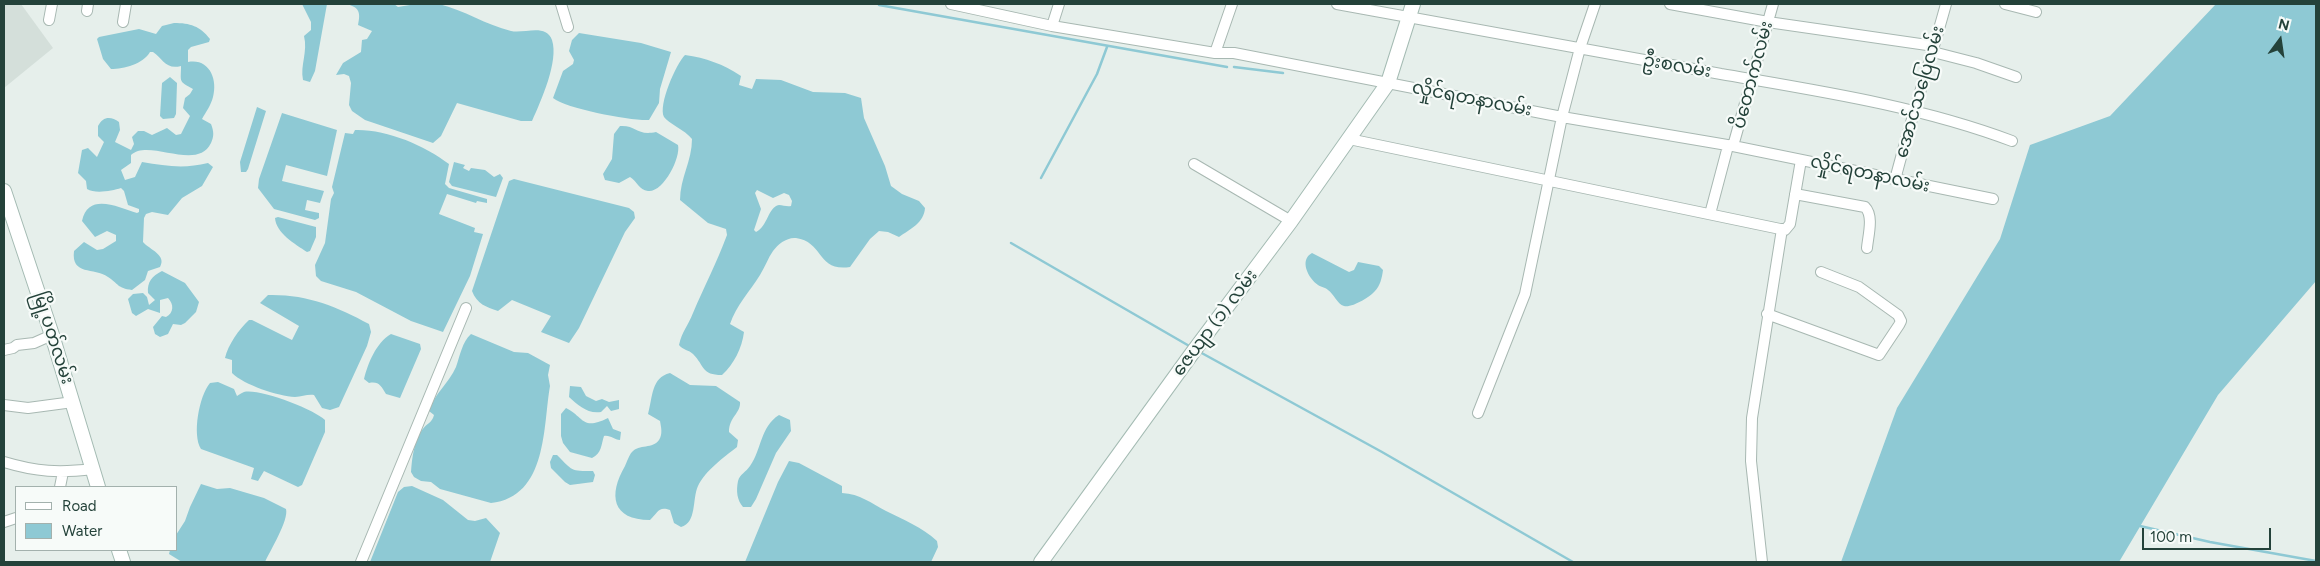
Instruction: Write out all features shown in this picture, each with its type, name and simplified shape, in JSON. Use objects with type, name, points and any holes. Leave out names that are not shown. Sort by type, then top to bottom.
[{"type":"street","points":[[49,20],[52,4]]},
{"type":"street","points":[[123,22],[126,4]]},
{"type":"street","points":[[561,4],[568,27]]},
{"type":"street","name":"လှိုင်ရတနာလမ်း","points":[[951,4],[1052,26],[1216,53],[1234,53],[1562,117],[1731,146],[1994,199]]},
{"type":"street","points":[[1052,26],[1059,4]]},
{"type":"street","points":[[1216,53],[1232,4]]},
{"type":"street","name":"ဦးစလမ်း","points":[[1337,4],[1411,10],[1580,48],[1752,79],[1913,111],[1968,124],[2012,141]]},
{"type":"street","points":[[1478,414],[1525,294],[1562,117],[1580,48],[1595,4]]},
{"type":"street","points":[[1670,4],[1934,49],[2016,77]]},
{"type":"street","name":"ပိတောက်လမ်း","points":[[1710,214],[1773,4]]},
{"type":"street","name":"အောင်သပြေလမ်း","points":[[1895,180],[1913,111],[1934,49],[1946,4]]},
{"type":"street","points":[[2005,4],[2036,12]]},
{"type":"street","name":"ဇေယျာ (၁) လမ်း","points":[[1041,562],[1291,221],[1388,83],[1411,10]]},
{"type":"street","points":[[1349,139],[1782,229],[1788,228],[1790,224],[1801,160]]},
{"type":"street","points":[[1194,164],[1291,221]]},
{"type":"street","name":"မြို့ပတ်လမ်း","points":[[4,191],[74,402],[98,486]]},
{"type":"street","points":[[1795,194],[1865,207],[1870,218],[1866,248]]},
{"type":"street","points":[[1762,562],[1751,461],[1752,418],[1782,229]]},
{"type":"street","points":[[1767,314],[1879,355],[1899,326],[1901,321],[1898,315],[1859,287],[1821,272]]},
{"type":"street","points":[[361,562],[466,308]]},
{"type":"street","points":[[4,350],[17,345],[34,343],[52,335]]},
{"type":"street","points":[[4,404],[28,408],[74,402]]},
{"type":"street","points":[[4,462],[23,468],[63,472],[93,468]]},
{"type":"street","points":[[60,486],[63,472]]},
{"type":"shaded area","points":[[4,4],[21,4],[53,48],[4,88]]},
{"type":"water","points":[[434,3],[511,31],[540,30],[545,32],[552,40],[554,49],[553,59],[548,81],[532,121],[521,121],[457,103],[441,136],[433,143],[365,120],[352,111],[349,105],[351,83],[349,76],[344,74],[336,75],[343,63],[361,52],[362,40],[367,39],[372,31],[358,25],[358,11],[346,4],[394,4],[398,7]]},
{"type":"water","points":[[302,4],[327,4],[315,71],[310,82],[303,80],[302,74],[305,48],[304,36],[311,30],[311,22]]},
{"type":"water","points":[[2216,4],[2316,4],[2316,281],[2218,395],[2119,562],[1841,562],[1897,408],[2000,239],[2030,145],[2110,116]]},
{"type":"water","points":[[174,23],[194,26],[210,39],[209,42],[191,47],[188,50],[188,62],[201,63],[210,71],[213,77],[213,97],[202,119],[211,124],[213,129],[212,141],[204,151],[195,155],[149,150],[139,151],[131,155],[131,163],[121,170],[125,180],[135,177],[142,162],[167,166],[208,163],[213,167],[202,186],[182,198],[168,215],[152,212],[146,214],[144,218],[143,242],[160,256],[162,263],[160,267],[148,271],[145,280],[132,290],[121,287],[112,279],[102,274],[80,268],[74,259],[74,251],[84,242],[97,250],[103,249],[116,241],[116,235],[107,231],[95,237],[82,221],[85,212],[90,207],[97,204],[105,204],[139,212],[139,209],[128,205],[124,191],[121,188],[99,192],[87,189],[86,181],[78,173],[82,150],[88,148],[97,157],[104,142],[98,136],[98,126],[102,120],[107,118],[119,122],[120,130],[115,142],[131,150],[134,144],[132,137],[138,131],[144,131],[152,135],[167,128],[176,135],[181,134],[190,116],[183,108],[185,98],[193,89],[181,80],[181,66],[168,65],[153,52],[150,52],[143,60],[133,65],[111,69],[103,59],[97,39],[139,29],[156,34],[162,26]]},
{"type":"water","points":[[579,33],[641,43],[671,52],[660,89],[659,103],[649,120],[628,119],[600,114],[571,106],[553,98],[563,71],[573,64],[574,60],[569,51],[572,40]]},
{"type":"water","points":[[685,55],[721,65],[741,76],[739,85],[752,89],[756,79],[781,80],[813,92],[845,93],[861,98],[864,118],[885,166],[891,186],[902,194],[919,201],[925,208],[919,222],[899,237],[888,232],[879,231],[870,239],[850,267],[832,265],[812,245],[796,238],[786,240],[775,248],[760,275],[739,305],[730,324],[744,332],[734,361],[722,375],[707,372],[693,354],[679,345],[727,235],[726,229],[708,223],[680,200],[692,139],[664,117],[663,104],[673,75]],"holes":[[[757,190],[773,198],[784,193],[789,195],[792,201],[791,206],[775,206],[763,226],[756,232],[754,230],[761,209],[755,193]]]},
{"type":"water","points":[[170,77],[177,83],[176,114],[174,118],[163,119],[160,116],[162,83]]},
{"type":"water","points":[[257,107],[266,111],[248,169],[246,172],[241,172],[240,162]]},
{"type":"water","points":[[282,113],[337,130],[327,176],[286,165],[282,181],[324,191],[320,203],[307,200],[305,210],[319,213],[319,218],[315,220],[274,209],[258,188],[259,179]]},
{"type":"water","points":[[620,126],[630,127],[644,133],[656,132],[678,145],[677,158],[670,174],[654,190],[642,189],[630,177],[619,183],[605,180],[603,174],[612,159],[614,134]]},
{"type":"water","points":[[355,130],[367,130],[392,135],[428,151],[449,164],[445,184],[449,188],[487,199],[487,203],[477,201],[476,203],[447,194],[439,214],[475,228],[474,232],[483,234],[470,276],[443,332],[411,321],[356,292],[321,281],[316,276],[315,265],[325,243],[331,199],[334,193],[332,187],[345,133],[353,134]]},
{"type":"water","points":[[454,162],[465,165],[463,168],[469,171],[471,168],[485,170],[494,177],[500,174],[503,178],[496,197],[452,186],[449,182]]},
{"type":"water","points":[[514,179],[629,208],[634,212],[635,218],[625,232],[579,328],[569,343],[541,332],[551,316],[512,300],[498,311],[479,302],[472,291],[509,181]]},
{"type":"water","points":[[278,217],[316,227],[316,237],[310,251],[307,252],[282,233],[276,223],[275,218]]},
{"type":"water","points":[[1312,253],[1349,272],[1354,270],[1358,262],[1379,266],[1383,270],[1377,289],[1361,302],[1347,306],[1342,305],[1326,288],[1314,282],[1308,274],[1306,260]]},
{"type":"water","points":[[162,271],[185,283],[199,302],[196,312],[185,323],[181,325],[173,324],[168,334],[160,337],[155,334],[153,327],[162,316],[166,317],[171,313],[172,306],[170,300],[168,298],[160,300],[160,313],[148,309],[136,316],[132,313],[128,299],[133,294],[143,293],[147,297],[149,305],[155,300],[148,293],[149,283],[155,275]]},
{"type":"water","points":[[268,295],[282,295],[320,302],[369,324],[371,332],[367,346],[339,407],[330,410],[322,408],[314,395],[295,397],[271,392],[253,386],[232,373],[232,360],[225,358],[226,353],[234,338],[249,320],[292,340],[299,326],[260,303]]},
{"type":"water","points":[[391,334],[420,344],[421,349],[400,398],[386,394],[379,385],[369,383],[364,379],[373,354]]},
{"type":"water","points":[[471,334],[514,352],[528,353],[550,365],[548,375],[550,386],[543,439],[533,474],[523,488],[510,498],[491,503],[440,489],[431,482],[421,481],[414,477],[411,472],[417,439],[434,415],[429,411],[431,405],[453,373],[463,345]]},
{"type":"water","points":[[670,373],[690,385],[716,386],[740,402],[729,432],[738,440],[737,447],[715,465],[701,480],[696,491],[690,521],[681,527],[674,523],[670,510],[666,509],[658,511],[650,520],[628,516],[621,511],[615,496],[616,487],[631,453],[638,448],[653,445],[660,438],[660,421],[648,414],[656,383],[664,375]]},
{"type":"water","points":[[218,382],[234,389],[237,396],[244,392],[251,392],[273,396],[310,410],[325,420],[325,432],[302,485],[298,487],[264,471],[258,481],[251,479],[254,468],[201,449],[197,435],[200,406],[210,383]]},
{"type":"water","points":[[570,386],[581,387],[586,396],[596,401],[602,399],[609,402],[619,400],[619,409],[611,411],[607,406],[601,412],[591,412],[579,406],[569,397]]},
{"type":"water","points":[[566,408],[588,423],[599,422],[608,418],[613,429],[621,432],[620,440],[604,436],[602,446],[592,458],[570,452],[563,443],[561,436],[561,414]]},
{"type":"water","points":[[779,415],[790,420],[791,431],[776,453],[751,507],[743,507],[738,495],[737,485],[739,479],[754,459],[768,426]]},
{"type":"water","points":[[553,455],[557,455],[572,469],[593,471],[595,475],[593,482],[570,485],[565,482],[551,468],[550,462]]},
{"type":"water","points":[[789,461],[799,463],[842,486],[842,493],[865,499],[925,532],[937,541],[938,547],[931,562],[745,562],[778,482]]},
{"type":"water","points":[[201,484],[217,489],[230,488],[264,498],[286,509],[286,514],[282,528],[265,562],[182,562],[169,554],[170,551],[178,551],[178,532],[185,521]]},
{"type":"water","points":[[412,486],[443,500],[468,520],[475,521],[486,518],[500,533],[490,562],[370,562],[398,492],[404,487]]},
{"type":"waterway","points":[[879,5],[1227,67]]},
{"type":"waterway","points":[[1041,178],[1097,74],[1107,47]]},
{"type":"waterway","points":[[1234,67],[1283,73]]},
{"type":"waterway","points":[[1011,243],[1191,347]]},
{"type":"waterway","points":[[1198,351],[1382,452],[1573,562]]},
{"type":"waterway","points":[[2140,526],[2210,542],[2316,561]]}]
